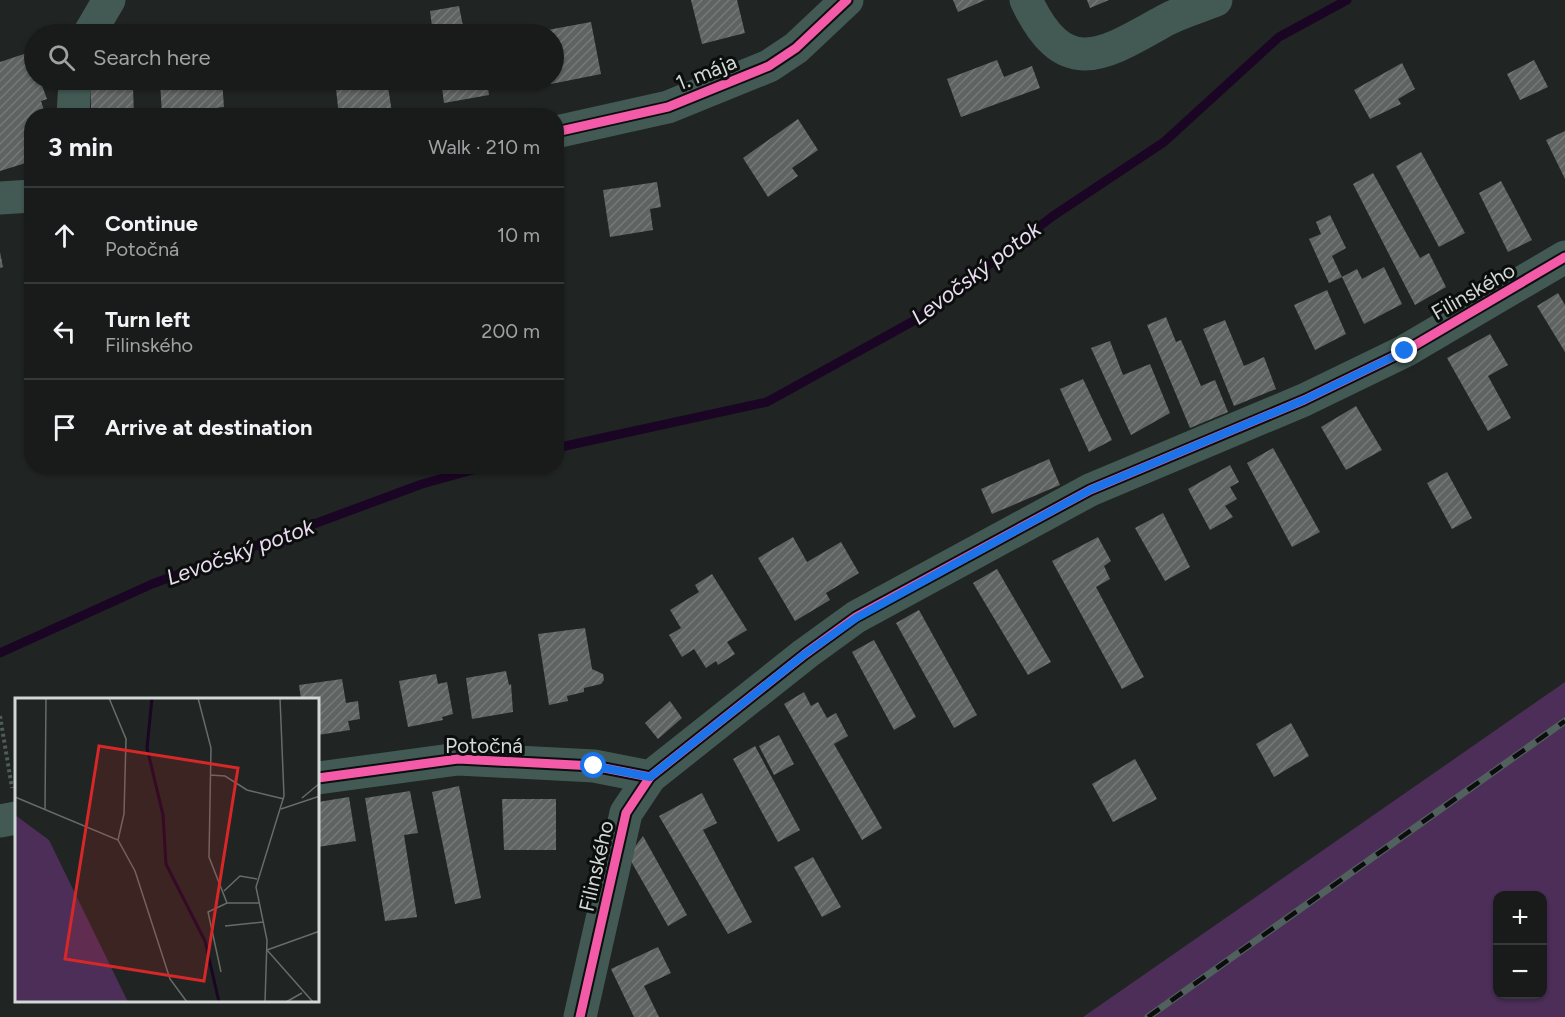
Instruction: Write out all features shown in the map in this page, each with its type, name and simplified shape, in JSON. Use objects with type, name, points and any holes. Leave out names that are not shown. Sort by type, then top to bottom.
[{"type":"street","points":[[95,24],[109,0]]},
{"type":"street","name":"1. mája","points":[[564,130],[668,106],[769,66],[796,48],[847,0]]},
{"type":"street","points":[[1026,0],[1047,33],[1058,45],[1080,55],[1110,49],[1167,19],[1216,0]]},
{"type":"street","points":[[73,108],[74,90]]},
{"type":"street","points":[[0,198],[24,196]]},
{"type":"street","name":"Filinského","points":[[580,1017],[626,813],[650,777],[805,654],[866,612],[1090,490],[1304,400],[1405,351],[1565,257]]},
{"type":"street","name":"Potočná","points":[[320,778],[458,759],[594,766],[650,777]]},
{"type":"path","points":[[0,716],[10,811]]},
{"type":"shaded area","points":[[1565,682],[1565,1017],[1083,1017]]},
{"type":"building","points":[[691,0],[737,0],[745,33],[702,44]]},
{"type":"building","points":[[953,0],[985,0],[958,12]]},
{"type":"building","points":[[1087,0],[1109,0],[1090,8]]},
{"type":"building","points":[[459,6],[463,24],[432,24],[430,11]]},
{"type":"building","points":[[591,22],[601,74],[564,81],[564,27]]},
{"type":"building","points":[[24,54],[24,90],[44,90],[47,99],[41,101],[43,108],[24,108],[24,164],[0,171],[0,62]]},
{"type":"building","points":[[997,60],[1004,77],[1032,66],[1040,88],[961,117],[947,79]]},
{"type":"building","points":[[1534,60],[1548,87],[1520,100],[1507,74]]},
{"type":"building","points":[[1402,63],[1415,89],[1398,99],[1401,104],[1370,119],[1354,90]]},
{"type":"building","points":[[91,90],[133,90],[134,108],[91,108]]},
{"type":"building","points":[[161,90],[223,90],[224,107],[162,108]]},
{"type":"building","points":[[336,90],[389,90],[391,108],[338,108]]},
{"type":"building","points":[[442,90],[488,90],[489,95],[444,103]]},
{"type":"building","points":[[798,119],[818,150],[792,168],[798,176],[768,197],[743,158]]},
{"type":"building","points":[[1565,131],[1565,179],[1546,140]]},
{"type":"building","points":[[1421,152],[1465,233],[1439,247],[1396,166]]},
{"type":"building","points":[[1373,173],[1420,258],[1429,253],[1446,287],[1415,305],[1353,184]]},
{"type":"building","points":[[1501,181],[1532,240],[1508,252],[1479,193]]},
{"type":"building","points":[[657,182],[661,207],[650,209],[653,230],[610,237],[603,190]]},
{"type":"building","points":[[1330,215],[1346,248],[1332,256],[1342,277],[1329,283],[1309,239],[1321,234],[1316,222]]},
{"type":"building","points":[[0,252],[3,267],[0,268]]},
{"type":"building","points":[[1384,267],[1402,304],[1364,324],[1342,277],[1357,269],[1362,279]]},
{"type":"building","points":[[1327,290],[1346,334],[1315,350],[1294,305]]},
{"type":"building","points":[[1558,293],[1565,305],[1565,352],[1537,306]]},
{"type":"building","points":[[1166,317],[1176,342],[1181,340],[1201,386],[1215,380],[1228,412],[1190,428],[1147,325]]},
{"type":"building","points":[[1225,320],[1244,366],[1264,357],[1276,389],[1234,406],[1203,329]]},
{"type":"building","points":[[1490,334],[1508,365],[1488,376],[1511,418],[1488,431],[1447,358]]},
{"type":"building","points":[[1110,341],[1123,375],[1150,364],[1170,413],[1131,435],[1091,348]]},
{"type":"building","points":[[1083,379],[1112,440],[1089,452],[1060,389]]},
{"type":"building","points":[[1356,406],[1382,450],[1346,470],[1321,427]]},
{"type":"building","points":[[1273,448],[1320,532],[1292,547],[1247,463]]},
{"type":"building","points":[[1049,459],[1060,485],[992,514],[981,489]]},
{"type":"building","points":[[1230,465],[1239,482],[1230,487],[1237,499],[1225,506],[1233,517],[1210,530],[1188,489]]},
{"type":"building","points":[[1447,472],[1472,518],[1452,529],[1427,483]]},
{"type":"building","points":[[1163,513],[1190,567],[1165,581],[1135,528]]},
{"type":"building","points":[[793,537],[807,562],[841,542],[859,573],[826,593],[830,600],[795,621],[758,558]]},
{"type":"building","points":[[1098,537],[1111,561],[1104,566],[1110,579],[1096,587],[1144,677],[1122,689],[1052,561]]},
{"type":"building","points":[[997,569],[1051,662],[1028,675],[973,583]]},
{"type":"building","points":[[712,574],[747,630],[727,642],[735,654],[718,665],[716,661],[706,668],[694,649],[682,657],[669,635],[681,628],[670,610],[699,592],[695,585]]},
{"type":"building","points":[[919,610],[977,715],[954,728],[896,623]]},
{"type":"building","points":[[585,628],[592,669],[603,674],[604,680],[601,684],[584,688],[584,692],[567,696],[568,701],[549,705],[538,634]]},
{"type":"building","points":[[874,640],[916,717],[894,730],[852,652]]},
{"type":"building","points":[[506,671],[509,685],[511,684],[513,712],[472,719],[466,678]]},
{"type":"building","points":[[436,674],[438,684],[447,682],[453,714],[442,717],[443,720],[408,727],[399,681]]},
{"type":"building","points":[[342,679],[346,703],[358,701],[360,719],[348,721],[350,730],[320,735],[320,698],[301,698],[299,685]]},
{"type":"building","points":[[804,692],[811,706],[818,702],[827,718],[836,713],[848,736],[834,744],[882,828],[862,840],[784,704]]},
{"type":"building","points":[[670,701],[682,718],[658,739],[645,723]]},
{"type":"building","points":[[1291,723],[1309,756],[1274,777],[1256,744]]},
{"type":"building","points":[[779,735],[794,764],[774,775],[759,746]]},
{"type":"building","points":[[755,746],[800,830],[778,842],[733,759]]},
{"type":"building","points":[[1135,759],[1157,799],[1113,822],[1092,784]]},
{"type":"building","points":[[459,786],[481,898],[455,904],[432,792]]},
{"type":"building","points":[[410,791],[418,833],[404,835],[417,917],[385,921],[365,798]]},
{"type":"building","points":[[702,793],[717,823],[703,830],[752,922],[728,934],[659,816]]},
{"type":"building","points":[[349,797],[356,841],[320,847],[320,802]]},
{"type":"building","points":[[502,799],[556,799],[556,850],[504,850]]},
{"type":"building","points":[[643,836],[687,915],[668,926],[628,856]]},
{"type":"building","points":[[813,857],[841,907],[822,917],[794,867]]},
{"type":"building","points":[[658,947],[671,973],[644,986],[659,1017],[634,1017],[611,969]]},
{"type":"waterway","name":"Levočský potok","points":[[564,446],[767,402],[917,319],[1053,216],[1164,142],[1279,37],[1347,0]]},
{"type":"waterway","name":"Levočský potok","points":[[0,653],[152,584],[422,484],[458,474]]},
{"type":"railway","points":[[1148,1017],[1565,721]]},
{"type":"cycle path","points":[[564,130],[668,107],[769,66],[796,48],[847,0]]},
{"type":"cycle path","points":[[580,1017],[626,813],[650,777],[805,654],[856,617],[1090,490],[1304,400],[1405,351],[1565,257]]},
{"type":"cycle path","points":[[320,778],[458,759],[594,766],[650,777]]},
{"type":"route","points":[[594,766],[650,777],[805,654],[856,618],[907,589],[1090,490],[1304,400],[1405,351]]}]
